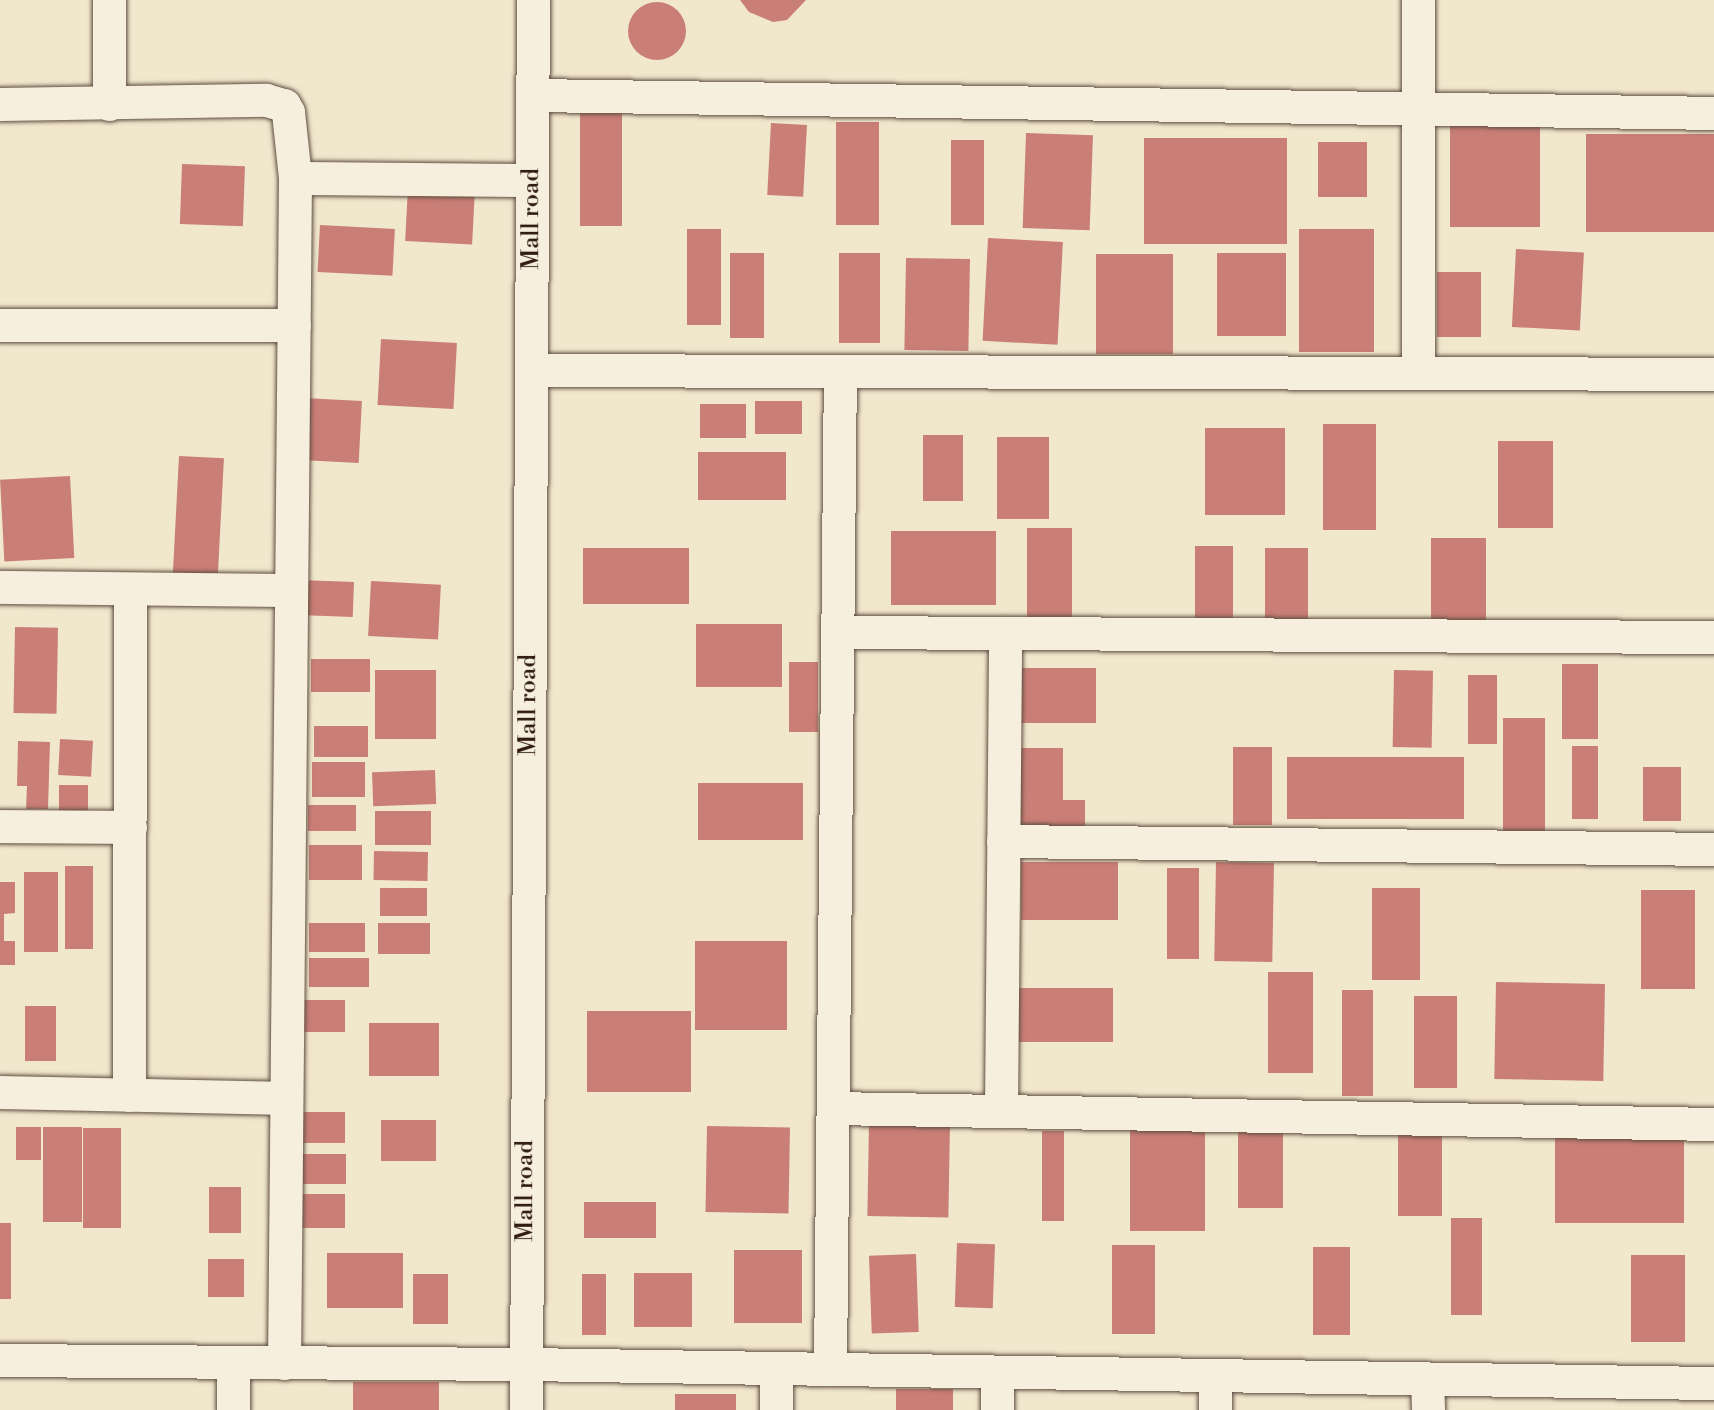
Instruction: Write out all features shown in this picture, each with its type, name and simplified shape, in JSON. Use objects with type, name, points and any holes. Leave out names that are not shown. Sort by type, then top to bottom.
[{"type":"street","points":[[109,0],[109,104]]},
{"type":"street","name":"Mall road","points":[[526,1410],[533,0]]},
{"type":"street","points":[[1418,0],[1418,373]]},
{"type":"street","points":[[532,95],[1714,113]]},
{"type":"street","points":[[0,104],[277,102],[288,112],[295,178],[284,1362]]},
{"type":"street","points":[[295,178],[532,180]]},
{"type":"street","points":[[0,325],[294,325]]},
{"type":"street","points":[[531,370],[1714,374]]},
{"type":"street","points":[[830,1369],[840,371]]},
{"type":"street","points":[[0,587],[291,590]]},
{"type":"street","points":[[129,1095],[130,590]]},
{"type":"street","points":[[838,632],[1714,637]]},
{"type":"street","points":[[1001,1111],[1005,633]]},
{"type":"street","points":[[0,826],[130,827]]},
{"type":"street","points":[[1003,841],[1714,849]]},
{"type":"street","points":[[0,1092],[286,1098]]},
{"type":"street","points":[[833,1108],[1714,1124]]},
{"type":"street","points":[[0,1360],[525,1364],[1215,1375],[1427,1394],[1714,1383]]},
{"type":"street","points":[[233,1362],[233,1410]]},
{"type":"street","points":[[776,1368],[776,1410]]},
{"type":"street","points":[[997,1372],[997,1410]]},
{"type":"street","points":[[1215,1375],[1215,1410]]},
{"type":"building","points":[[740,0],[806,0],[787,20],[773,22],[749,12]]},
{"type":"building","points":[[651,2],[663,2],[678,10],[686,25],[686,37],[678,52],[663,60],[651,60],[636,52],[628,37],[628,25],[636,10]]},
{"type":"building","points":[[580,103],[622,103],[622,226],[580,226]]},
{"type":"building","points":[[836,122],[879,122],[879,225],[836,225]]},
{"type":"building","points":[[1450,122],[1540,122],[1540,227],[1450,227]]},
{"type":"building","points":[[771,123],[807,125],[803,197],[767,195]]},
{"type":"building","points":[[1026,133],[1093,135],[1090,230],[1023,228]]},
{"type":"building","points":[[1586,134],[1714,134],[1714,232],[1586,232]]},
{"type":"building","points":[[1144,138],[1287,138],[1287,244],[1144,244]]},
{"type":"building","points":[[951,140],[984,140],[984,225],[951,225]]},
{"type":"building","points":[[1318,142],[1367,142],[1367,197],[1318,197]]},
{"type":"building","points":[[182,164],[245,166],[243,226],[180,224]]},
{"type":"building","points":[[408,187],[475,191],[472,244],[405,241]]},
{"type":"building","points":[[320,225],[395,229],[392,276],[318,272]]},
{"type":"building","points":[[687,229],[721,229],[721,325],[687,325]]},
{"type":"building","points":[[1299,229],[1374,229],[1374,352],[1299,352]]},
{"type":"building","points":[[988,238],[1063,242],[1058,345],[983,341]]},
{"type":"building","points":[[1516,249],[1584,253],[1580,330],[1512,327]]},
{"type":"building","points":[[730,253],[764,253],[764,338],[730,338]]},
{"type":"building","points":[[839,253],[880,253],[880,343],[839,343]]},
{"type":"building","points":[[1217,253],[1286,253],[1286,336],[1217,336]]},
{"type":"building","points":[[1096,254],[1173,254],[1173,354],[1096,354]]},
{"type":"building","points":[[906,258],[970,259],[968,351],[904,350]]},
{"type":"building","points":[[1437,272],[1481,272],[1481,337],[1437,337]]},
{"type":"building","points":[[381,339],[457,343],[453,409],[378,405]]},
{"type":"building","points":[[304,398],[362,401],[359,463],[301,460]]},
{"type":"building","points":[[755,401],[802,401],[802,434],[755,434]]},
{"type":"building","points":[[700,404],[746,404],[746,438],[700,438]]},
{"type":"building","points":[[1323,424],[1376,424],[1376,530],[1323,530]]},
{"type":"building","points":[[1205,428],[1285,428],[1285,515],[1205,515]]},
{"type":"building","points":[[923,435],[963,435],[963,501],[923,501]]},
{"type":"building","points":[[997,437],[1049,437],[1049,519],[997,519]]},
{"type":"building","points":[[1498,441],[1553,441],[1553,528],[1498,528]]},
{"type":"building","points":[[698,452],[786,452],[786,500],[698,500]]},
{"type":"building","points":[[179,456],[224,458],[217,584],[172,582]]},
{"type":"building","points":[[70,476],[74,558],[4,562],[0,480]]},
{"type":"building","points":[[1027,528],[1072,528],[1072,625],[1027,625]]},
{"type":"building","points":[[891,531],[996,531],[996,605],[891,605]]},
{"type":"building","points":[[1431,538],[1486,538],[1486,631],[1431,631]]},
{"type":"building","points":[[1195,546],[1233,546],[1233,619],[1195,619]]},
{"type":"building","points":[[583,548],[689,548],[689,604],[583,604]]},
{"type":"building","points":[[1265,548],[1308,548],[1308,621],[1265,621]]},
{"type":"building","points":[[299,580],[354,582],[353,617],[298,615]]},
{"type":"building","points":[[371,581],[441,585],[438,640],[368,636]]},
{"type":"building","points":[[696,624],[782,624],[782,687],[696,687]]},
{"type":"building","points":[[15,627],[58,628],[56,714],[13,713]]},
{"type":"building","points":[[311,659],[370,659],[370,692],[311,692]]},
{"type":"building","points":[[789,662],[818,662],[818,732],[789,732]]},
{"type":"building","points":[[1562,664],[1598,664],[1598,739],[1562,739]]},
{"type":"building","points":[[1018,668],[1096,668],[1096,723],[1018,723]]},
{"type":"building","points":[[375,670],[436,670],[436,739],[375,739]]},
{"type":"building","points":[[1394,670],[1433,671],[1432,748],[1393,747]]},
{"type":"building","points":[[1468,675],[1497,675],[1497,744],[1468,744]]},
{"type":"building","points":[[1503,718],[1545,718],[1545,836],[1503,836]]},
{"type":"building","points":[[314,726],[368,726],[368,757],[314,757]]},
{"type":"building","points":[[60,739],[93,741],[91,777],[58,775]]},
{"type":"building","points":[[18,741],[50,742],[48,809],[26,809],[27,786],[17,786]]},
{"type":"building","points":[[1572,746],[1598,746],[1598,819],[1572,819]]},
{"type":"building","points":[[1233,747],[1272,747],[1272,825],[1233,825]]},
{"type":"building","points":[[1019,748],[1063,748],[1063,800],[1085,800],[1085,832],[1020,832]]},
{"type":"building","points":[[1287,757],[1464,757],[1464,819],[1287,819]]},
{"type":"building","points":[[312,762],[365,762],[365,797],[312,797]]},
{"type":"building","points":[[1643,767],[1681,767],[1681,821],[1643,821]]},
{"type":"building","points":[[435,770],[436,804],[373,806],[372,772]]},
{"type":"building","points":[[698,783],[803,783],[803,840],[698,840]]},
{"type":"building","points":[[59,785],[88,785],[88,816],[59,816]]},
{"type":"building","points":[[308,805],[356,805],[356,831],[308,831]]},
{"type":"building","points":[[375,811],[431,811],[431,845],[375,845]]},
{"type":"building","points":[[309,845],[362,845],[362,880],[309,880]]},
{"type":"building","points":[[374,851],[428,852],[427,881],[373,880]]},
{"type":"building","points":[[1021,862],[1118,862],[1118,920],[1021,920]]},
{"type":"building","points":[[1216,862],[1274,863],[1272,962],[1214,961]]},
{"type":"building","points":[[65,866],[93,866],[93,949],[65,949]]},
{"type":"building","points":[[1167,868],[1199,868],[1199,959],[1167,959]]},
{"type":"building","points":[[24,872],[58,872],[58,952],[24,952]]},
{"type":"building","points":[[0,882],[15,882],[15,913],[4,914],[4,941],[15,941],[15,965],[0,965]]},
{"type":"building","points":[[380,888],[427,888],[427,916],[380,916]]},
{"type":"building","points":[[1372,888],[1420,888],[1420,980],[1372,980]]},
{"type":"building","points":[[1641,890],[1695,890],[1695,989],[1641,989]]},
{"type":"building","points":[[309,923],[365,923],[365,952],[309,952]]},
{"type":"building","points":[[378,923],[430,923],[430,954],[378,954]]},
{"type":"building","points":[[695,941],[787,941],[787,1030],[695,1030]]},
{"type":"building","points":[[309,958],[369,958],[369,987],[309,987]]},
{"type":"building","points":[[1268,972],[1313,972],[1313,1073],[1268,1073]]},
{"type":"building","points":[[1496,982],[1605,984],[1603,1081],[1494,1079]]},
{"type":"building","points":[[1018,988],[1113,988],[1113,1042],[1018,1042]]},
{"type":"building","points":[[1342,990],[1373,990],[1373,1096],[1342,1096]]},
{"type":"building","points":[[1414,996],[1457,996],[1457,1088],[1414,1088]]},
{"type":"building","points":[[294,1000],[345,1000],[345,1032],[294,1032]]},
{"type":"building","points":[[25,1006],[56,1006],[56,1061],[25,1061]]},
{"type":"building","points":[[587,1011],[691,1011],[691,1092],[587,1092]]},
{"type":"building","points":[[369,1023],[439,1023],[439,1076],[369,1076]]},
{"type":"building","points":[[294,1112],[345,1112],[345,1143],[294,1143]]},
{"type":"building","points":[[381,1120],[436,1120],[436,1161],[381,1161]]},
{"type":"building","points":[[1238,1121],[1283,1121],[1283,1208],[1238,1208]]},
{"type":"building","points":[[869,1123],[950,1124],[948,1217],[867,1216]]},
{"type":"building","points":[[707,1126],[790,1127],[788,1213],[705,1212]]},
{"type":"building","points":[[16,1127],[41,1127],[41,1160],[16,1160]]},
{"type":"building","points":[[43,1127],[82,1127],[82,1222],[43,1222]]},
{"type":"building","points":[[83,1128],[121,1128],[121,1228],[83,1228]]},
{"type":"building","points":[[1130,1130],[1205,1130],[1205,1231],[1130,1231]]},
{"type":"building","points":[[1042,1131],[1064,1131],[1064,1221],[1042,1221]]},
{"type":"building","points":[[1398,1132],[1442,1132],[1442,1216],[1398,1216]]},
{"type":"building","points":[[1555,1137],[1684,1137],[1684,1223],[1555,1223]]},
{"type":"building","points":[[290,1154],[346,1154],[346,1184],[290,1184]]},
{"type":"building","points":[[209,1187],[241,1187],[241,1233],[209,1233]]},
{"type":"building","points":[[292,1194],[345,1194],[345,1228],[292,1228]]},
{"type":"building","points":[[584,1202],[656,1202],[656,1238],[584,1238]]},
{"type":"building","points":[[1451,1218],[1482,1218],[1482,1315],[1451,1315]]},
{"type":"building","points":[[0,1223],[11,1223],[11,1299],[0,1299]]},
{"type":"building","points":[[957,1243],[995,1244],[993,1308],[955,1307]]},
{"type":"building","points":[[1112,1245],[1155,1245],[1155,1334],[1112,1334]]},
{"type":"building","points":[[1313,1247],[1350,1247],[1350,1335],[1313,1335]]},
{"type":"building","points":[[734,1250],[802,1250],[802,1323],[734,1323]]},
{"type":"building","points":[[327,1253],[403,1253],[403,1308],[327,1308]]},
{"type":"building","points":[[916,1254],[919,1332],[872,1334],[869,1256]]},
{"type":"building","points":[[1631,1255],[1685,1255],[1685,1342],[1631,1342]]},
{"type":"building","points":[[208,1259],[244,1259],[244,1297],[208,1297]]},
{"type":"building","points":[[634,1273],[692,1273],[692,1327],[634,1327]]},
{"type":"building","points":[[413,1274],[448,1274],[448,1324],[413,1324]]},
{"type":"building","points":[[582,1274],[606,1274],[606,1335],[582,1335]]},
{"type":"building","points":[[353,1382],[439,1382],[439,1410],[353,1410]]},
{"type":"building","points":[[896,1389],[953,1389],[953,1410],[896,1410]]},
{"type":"building","points":[[675,1394],[736,1394],[736,1410],[675,1410]]}]
